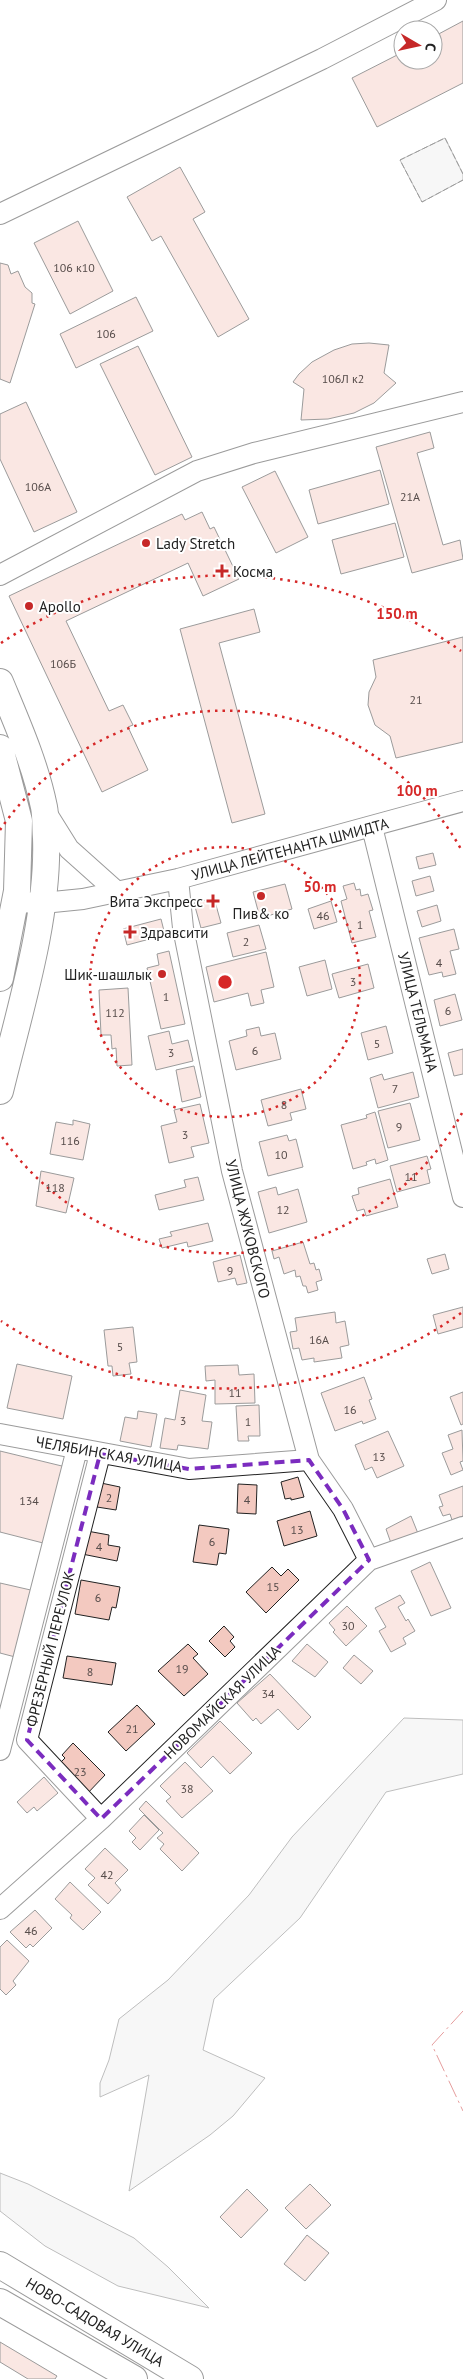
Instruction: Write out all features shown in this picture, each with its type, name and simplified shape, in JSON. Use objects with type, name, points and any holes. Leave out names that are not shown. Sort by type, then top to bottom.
[{"type":"main road","points":[[0,682],[27,746],[44,809],[47,860],[43,903],[0,1091]]},
{"type":"main road","points":[[0,748],[19,821],[16,902],[0,978]]},
{"type":"main road","name":"НОВО-САДОВАЯ УЛИЦА","points":[[0,2265],[190,2379]]},
{"type":"main road","name":"НОВО-САДОВАЯ УЛИЦА","points":[[0,2302],[134,2379]]},
{"type":"street","points":[[0,214],[322,58],[436,0]]},
{"type":"street","points":[[0,575],[197,470],[254,453],[463,402]]},
{"type":"street","name":"УЛИЦА ЛЕЙТЕНАНТА ШМИДТА","points":[[16,902],[43,903],[84,899],[178,879],[463,801]]},
{"type":"street","points":[[44,809],[69,849],[116,891]]},
{"type":"street","name":"УЛИЦА ТЕЛЬМАНА","points":[[372,827],[463,1197]]},
{"type":"street","name":"УЛИЦА ЖУКОВСКОГО","points":[[178,879],[183,928],[232,1171],[309,1460],[343,1509],[369,1560]]},
{"type":"street","name":"ЧЕЛЯБИНСКАЯ УЛИЦА","points":[[0,1434],[189,1469],[309,1460]]},
{"type":"street","points":[[0,1750],[77,1449]]},
{"type":"street","name":"ФРЕЗЕРНЫЙ ПЕРЕУЛОК","points":[[100,1454],[27,1740],[101,1818]]},
{"type":"street","name":"НОВОМАЙСКАЯ УЛИЦА","points":[[0,1909],[101,1818],[369,1560],[463,1527]]},
{"type":"highlighted area","points":[[100,1454],[189,1469],[309,1460],[343,1509],[369,1560],[101,1819],[27,1740]]},
{"type":"shaded area","points":[[445,138],[463,174],[463,180],[422,202],[400,160]]},
{"type":"shaded area","points":[[404,1718],[463,1720],[463,1774],[386,1792],[300,1918],[214,1999],[203,2050],[265,2078],[233,2116],[210,2135],[129,2191],[149,2075],[100,2097],[100,2083],[109,2060],[119,2019],[168,1980],[249,1895],[292,1837]]},
{"type":"shaded area","points":[[0,2173],[28,2184],[134,2238],[168,2267],[209,2308],[118,2286],[45,2246],[0,2211]]},
{"type":"building","points":[[463,21],[463,83],[377,127],[352,78],[393,57],[393,70],[443,70],[443,32]]},
{"type":"building","points":[[180,167],[205,212],[193,219],[249,319],[218,337],[161,236],[152,241],[127,197]]},
{"type":"building","points":[[78,221],[113,291],[70,314],[34,243]]},
{"type":"building","points":[[0,263],[8,265],[11,274],[18,271],[25,287],[32,293],[32,303],[35,304],[10,383],[0,379]]},
{"type":"building","points":[[136,297],[153,331],[76,368],[60,334]]},
{"type":"building","points":[[352,344],[389,345],[384,373],[396,383],[374,403],[354,413],[328,419],[301,420],[304,389],[293,382],[299,374],[312,362],[334,350]]},
{"type":"building","points":[[138,346],[192,457],[155,475],[100,364]]},
{"type":"building","points":[[26,402],[77,512],[34,532],[0,459],[0,414]]},
{"type":"building","points":[[430,432],[434,448],[417,453],[443,545],[460,540],[463,559],[412,573],[376,447]]},
{"type":"building","points":[[380,470],[389,504],[318,524],[309,490]]},
{"type":"building","points":[[275,471],[308,537],[276,553],[242,487]]},
{"type":"building","points":[[202,512],[210,529],[214,527],[239,579],[203,596],[188,563],[66,621],[109,711],[123,705],[133,725],[128,727],[148,770],[102,792],[9,596],[182,514],[185,520]]},
{"type":"building","points":[[395,523],[404,557],[341,574],[332,540]]},
{"type":"building","points":[[254,609],[260,632],[219,643],[265,814],[232,823],[180,629]]},
{"type":"building","points":[[463,637],[463,742],[396,758],[390,736],[375,725],[368,705],[369,692],[376,677],[373,660]]},
{"type":"building","points":[[433,853],[436,865],[419,869],[416,857]]},
{"type":"building","points":[[430,876],[434,891],[416,896],[412,881]]},
{"type":"building","points":[[354,883],[356,890],[360,889],[361,896],[368,894],[373,910],[369,911],[376,937],[352,943],[341,901],[347,899],[343,886]]},
{"type":"building","points":[[285,884],[292,909],[260,918],[253,892]]},
{"type":"building","points":[[214,898],[221,923],[201,928],[194,903]]},
{"type":"building","points":[[331,901],[337,922],[314,929],[308,909]]},
{"type":"building","points":[[437,905],[441,921],[422,927],[417,911]]},
{"type":"building","points":[[161,919],[165,935],[127,945],[123,929]]},
{"type":"building","points":[[259,925],[266,949],[233,957],[227,933]]},
{"type":"building","points":[[454,929],[459,949],[450,951],[456,974],[443,977],[442,972],[429,975],[419,938]]},
{"type":"building","points":[[169,951],[185,1024],[161,1029],[147,968],[159,965],[157,954]]},
{"type":"building","points":[[266,952],[274,987],[261,990],[264,1003],[251,1006],[248,993],[214,1002],[206,967]]},
{"type":"building","points":[[325,960],[332,989],[307,996],[299,967]]},
{"type":"building","points":[[368,964],[374,988],[339,998],[332,974]]},
{"type":"building","points":[[128,988],[132,1065],[117,1066],[116,1048],[112,1049],[111,1035],[101,1035],[99,990]]},
{"type":"building","points":[[455,994],[462,1020],[440,1026],[434,1000]]},
{"type":"building","points":[[386,1026],[393,1053],[368,1060],[361,1033]]},
{"type":"building","points":[[259,1027],[261,1036],[275,1033],[281,1059],[236,1070],[229,1041],[247,1036],[246,1030]]},
{"type":"building","points":[[169,1031],[172,1044],[188,1040],[193,1061],[156,1070],[148,1036]]},
{"type":"building","points":[[463,1049],[463,1074],[454,1076],[448,1053]]},
{"type":"building","points":[[194,1066],[201,1097],[182,1102],[176,1070]]},
{"type":"building","points":[[413,1072],[419,1097],[378,1108],[370,1078],[382,1074],[384,1080]]},
{"type":"building","points":[[301,1089],[306,1109],[290,1113],[292,1120],[268,1126],[261,1100]]},
{"type":"building","points":[[410,1103],[420,1140],[388,1148],[378,1111]]},
{"type":"building","points":[[200,1104],[209,1143],[191,1147],[194,1157],[169,1163],[161,1126],[177,1122],[174,1110]]},
{"type":"building","points":[[375,1112],[388,1160],[376,1164],[375,1159],[366,1162],[367,1165],[353,1169],[341,1125],[367,1118],[366,1115]]},
{"type":"building","points":[[73,1120],[90,1124],[83,1160],[50,1154],[56,1122],[73,1125]]},
{"type":"building","points":[[287,1135],[289,1141],[296,1139],[303,1167],[268,1176],[259,1142]]},
{"type":"building","points":[[427,1156],[431,1169],[427,1170],[430,1183],[397,1192],[390,1166]]},
{"type":"building","points":[[41,1171],[74,1178],[66,1213],[36,1206]]},
{"type":"building","points":[[198,1177],[204,1200],[159,1210],[155,1195],[186,1187],[184,1180]]},
{"type":"building","points":[[390,1179],[398,1207],[366,1216],[364,1209],[357,1211],[352,1196],[359,1194],[358,1188]]},
{"type":"building","points":[[276,1187],[278,1195],[298,1189],[307,1222],[269,1233],[258,1192]]},
{"type":"building","points":[[208,1223],[213,1241],[188,1247],[187,1242],[162,1248],[159,1239],[172,1236],[170,1232]]},
{"type":"building","points":[[303,1242],[310,1264],[314,1263],[316,1270],[319,1269],[322,1280],[316,1282],[318,1290],[308,1293],[306,1286],[303,1286],[300,1276],[296,1277],[295,1270],[284,1274],[279,1257],[274,1259],[272,1251]]},
{"type":"building","points":[[445,1254],[449,1269],[432,1274],[427,1259]]},
{"type":"building","points":[[240,1255],[247,1283],[237,1285],[235,1278],[218,1282],[213,1262]]},
{"type":"building","points":[[463,1307],[463,1327],[438,1334],[433,1315]]},
{"type":"building","points":[[335,1312],[336,1323],[345,1321],[349,1345],[340,1347],[342,1358],[314,1362],[314,1358],[302,1360],[299,1348],[293,1349],[290,1332],[297,1331],[295,1318]]},
{"type":"building","points":[[133,1327],[137,1362],[129,1363],[131,1374],[113,1376],[112,1366],[108,1366],[104,1330]]},
{"type":"building","points":[[17,1364],[72,1376],[63,1419],[7,1408]]},
{"type":"building","points":[[238,1365],[239,1375],[254,1374],[255,1403],[215,1404],[215,1380],[206,1381],[205,1366]]},
{"type":"building","points":[[364,1377],[372,1399],[369,1400],[376,1419],[363,1424],[362,1421],[335,1431],[321,1393]]},
{"type":"building","points":[[180,1390],[206,1395],[202,1421],[212,1422],[208,1449],[178,1445],[177,1450],[160,1448],[165,1418],[175,1420]]},
{"type":"building","points":[[463,1392],[463,1424],[461,1425],[450,1397]]},
{"type":"building","points":[[259,1405],[260,1436],[248,1436],[249,1441],[238,1441],[236,1406]]},
{"type":"building","points":[[138,1411],[157,1414],[151,1447],[120,1441],[125,1417],[137,1419]]},
{"type":"building","points":[[462,1430],[463,1461],[460,1462],[463,1470],[451,1475],[442,1453],[453,1449],[448,1435]]},
{"type":"building","points":[[388,1431],[404,1466],[377,1478],[372,1467],[365,1470],[355,1445]]},
{"type":"building","points":[[0,1451],[66,1467],[47,1544],[0,1532]]},
{"type":"building","points":[[298,1477],[304,1497],[291,1500],[291,1498],[285,1499],[281,1482]]},
{"type":"building","points":[[101,1483],[120,1487],[116,1510],[97,1507]]},
{"type":"building","points":[[238,1484],[257,1485],[256,1514],[237,1513]]},
{"type":"building","points":[[463,1486],[463,1516],[452,1520],[450,1514],[443,1516],[439,1507],[443,1506],[439,1495]]},
{"type":"building","points":[[310,1511],[317,1536],[284,1546],[277,1521]]},
{"type":"building","points":[[411,1516],[419,1536],[392,1546],[386,1529]]},
{"type":"building","points":[[199,1525],[229,1529],[226,1554],[219,1553],[217,1565],[193,1562]]},
{"type":"building","points":[[87,1531],[109,1535],[108,1545],[120,1547],[117,1561],[82,1554]]},
{"type":"building","points":[[430,1562],[451,1608],[431,1616],[411,1571]]},
{"type":"building","points":[[272,1567],[281,1576],[288,1569],[299,1580],[266,1613],[246,1592]]},
{"type":"building","points":[[81,1580],[120,1587],[116,1608],[112,1607],[109,1620],[75,1614]]},
{"type":"building","points":[[0,1583],[35,1591],[19,1658],[0,1653]]},
{"type":"building","points":[[400,1595],[405,1603],[398,1607],[406,1621],[408,1619],[415,1631],[403,1638],[406,1644],[391,1652],[379,1631],[386,1627],[375,1608]]},
{"type":"building","points":[[347,1606],[367,1626],[346,1646],[333,1632],[335,1630],[329,1623]]},
{"type":"building","points":[[224,1626],[234,1637],[230,1641],[235,1647],[225,1657],[209,1641]]},
{"type":"building","points":[[188,1644],[198,1654],[193,1658],[208,1674],[184,1696],[158,1671]]},
{"type":"building","points":[[307,1644],[328,1662],[315,1677],[292,1661]]},
{"type":"building","points":[[354,1655],[373,1671],[361,1684],[343,1668]]},
{"type":"building","points":[[67,1656],[116,1663],[112,1685],[63,1678]]},
{"type":"building","points":[[270,1674],[311,1717],[298,1730],[278,1709],[261,1724],[256,1718],[253,1721],[237,1703]]},
{"type":"building","points":[[137,1705],[155,1724],[126,1751],[108,1732]]},
{"type":"building","points":[[220,1721],[252,1753],[230,1774],[213,1756],[201,1768],[187,1753]]},
{"type":"building","points":[[73,1743],[105,1775],[85,1796],[56,1767],[65,1758],[62,1755]]},
{"type":"building","points":[[185,1762],[213,1791],[182,1818],[166,1801],[171,1797],[160,1786]]},
{"type":"building","points":[[44,1777],[58,1793],[37,1811],[34,1807],[27,1813],[17,1802]]},
{"type":"building","points":[[146,1801],[199,1853],[182,1871],[160,1849],[164,1844],[157,1838],[163,1833],[139,1809]]},
{"type":"building","points":[[144,1815],[159,1830],[140,1850],[132,1842],[136,1838],[129,1831]]},
{"type":"building","points":[[105,1848],[128,1870],[115,1883],[121,1890],[108,1904],[88,1885],[95,1878],[85,1869]]},
{"type":"building","points":[[70,1882],[101,1912],[83,1930],[70,1918],[72,1915],[55,1899]]},
{"type":"building","points":[[35,1910],[52,1928],[33,1947],[30,1944],[26,1948],[10,1932]]},
{"type":"building","points":[[7,1940],[29,1961],[13,1981],[16,1985],[6,1995],[0,1989],[0,1947]]},
{"type":"building","points":[[310,2184],[331,2205],[306,2229],[285,2208]]},
{"type":"building","points":[[247,2189],[268,2210],[241,2238],[220,2217]]},
{"type":"building","points":[[307,2235],[329,2253],[305,2281],[284,2264]]},
{"type":"building","points":[[0,2342],[57,2376],[55,2379],[28,2379],[0,2362]]},
{"type":"fence","points":[[463,174],[445,138],[400,160],[422,202],[463,180]]},
{"type":"power","points":[[463,2011],[432,2045],[463,2111]]},
{"type":"place","name":"Lady Stretch","points":[[146,543]]},
{"type":"place","name":"Косма","points":[[222,571]]},
{"type":"place","name":"Apollo","points":[[29,606]]},
{"type":"place","name":"Пив& ко","points":[[261,896]]},
{"type":"place","name":"Вита Экспресс","points":[[213,901]]},
{"type":"place","name":"Здравсити","points":[[130,932]]},
{"type":"place","name":"Шик-шашлык","points":[[162,974]]}]
